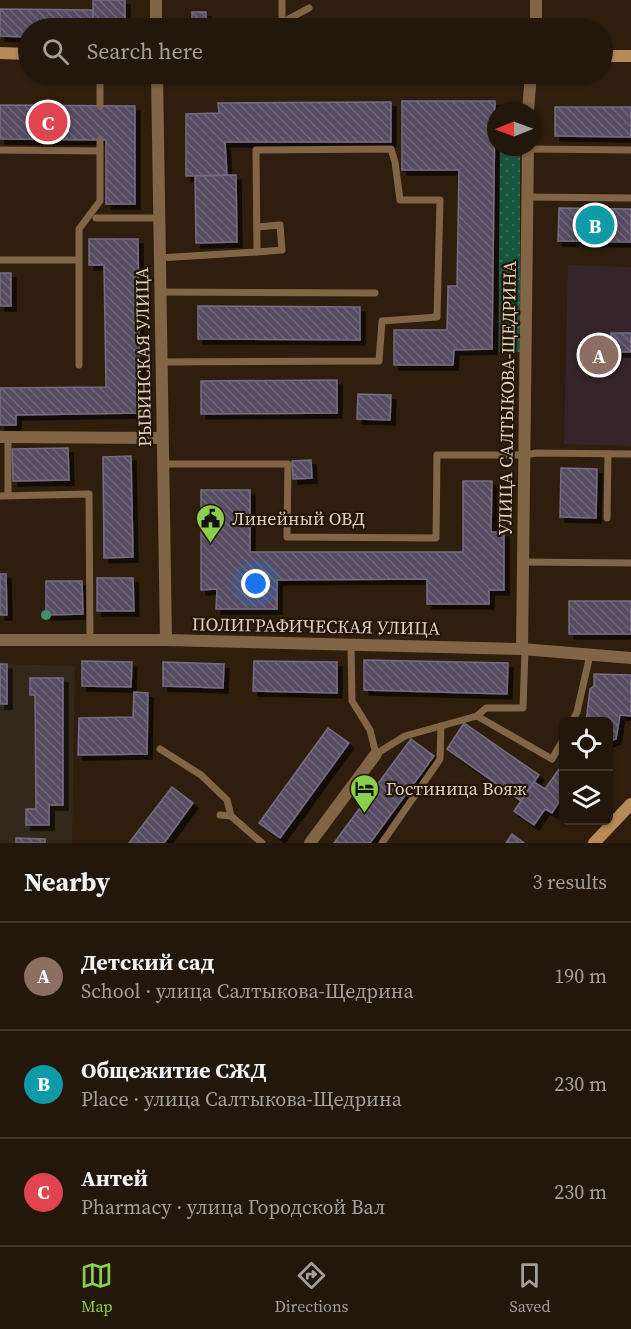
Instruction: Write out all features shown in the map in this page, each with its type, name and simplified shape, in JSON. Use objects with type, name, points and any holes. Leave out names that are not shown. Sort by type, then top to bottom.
[{"type":"main road","points":[[0,53],[18,54]]},
{"type":"main road","points":[[613,56],[631,56]]},
{"type":"main road","points":[[594,843],[631,804]]},
{"type":"street","points":[[156,0],[156,18]]},
{"type":"street","points":[[536,0],[536,18]]},
{"type":"street","name":"РЫБИНСКАЯ УЛИЦА","points":[[156,84],[166,640]]},
{"type":"street","points":[[529,102],[530,84]]},
{"type":"street","name":"УЛИЦА САЛТЫКОВА-ЩЕДРИНА","points":[[524,650],[522,562],[528,156]]},
{"type":"street","points":[[4,437],[162,438]]},
{"type":"street","name":"ПОЛИГРАФИЧЕСКАЯ УЛИЦА","points":[[0,640],[166,640],[351,645],[524,650],[631,658]]},
{"type":"street","points":[[310,843],[376,754]]},
{"type":"lane","points":[[282,0],[283,18]]},
{"type":"lane","points":[[294,18],[309,8]]},
{"type":"lane","points":[[100,84],[100,106]]},
{"type":"lane","points":[[79,365],[79,229],[100,201],[100,140]]},
{"type":"lane","points":[[541,148],[631,150]]},
{"type":"lane","points":[[161,362],[379,361],[382,321],[437,318],[440,200],[399,200],[395,162],[391,149],[256,150],[257,252]]},
{"type":"lane","points":[[0,150],[99,151]]},
{"type":"lane","points":[[528,197],[631,198]]},
{"type":"lane","points":[[96,218],[159,218]]},
{"type":"lane","points":[[159,258],[282,250],[280,225],[257,226]]},
{"type":"lane","points":[[0,260],[78,260]]},
{"type":"lane","points":[[159,292],[375,293]]},
{"type":"lane","points":[[4,437],[4,496],[89,494],[90,640]]},
{"type":"lane","points":[[607,518],[608,454]]},
{"type":"lane","points":[[162,464],[288,464],[287,537],[436,538],[437,455],[631,454]]},
{"type":"lane","points":[[522,562],[631,563]]},
{"type":"lane","points":[[351,645],[352,701],[370,730],[376,754],[405,736],[477,716],[486,708],[523,708],[524,650]]},
{"type":"lane","points":[[574,717],[590,654]]},
{"type":"lane","points":[[477,716],[552,759],[559,747]]},
{"type":"lane","points":[[382,843],[440,759],[441,726]]},
{"type":"lane","points":[[160,749],[201,774],[227,800],[231,816],[262,843]]},
{"type":"lane","points":[[220,815],[231,816]]},
{"type":"shaded area","points":[[568,265],[631,267],[631,446],[564,444]]},
{"type":"shaded area","points":[[0,664],[75,666],[72,843],[0,843]]},
{"type":"green space","points":[[499,156],[520,156],[520,352],[499,352]]},
{"type":"building","points":[[93,0],[125,0],[125,18],[93,18]]},
{"type":"building","points":[[0,9],[93,10],[93,18],[18,18],[18,37],[0,36]]},
{"type":"building","points":[[192,12],[206,12],[206,18],[192,18]]},
{"type":"building","points":[[402,101],[495,101],[487,102],[487,156],[494,156],[492,349],[454,350],[453,365],[394,365],[394,330],[447,330],[448,286],[457,286],[459,170],[402,170]]},
{"type":"building","points":[[391,102],[391,142],[225,142],[227,175],[186,176],[186,114],[219,113],[218,103]]},
{"type":"building","points":[[0,105],[135,106],[135,204],[106,204],[106,140],[0,139]]},
{"type":"building","points":[[555,107],[631,107],[631,137],[555,136]]},
{"type":"building","points":[[236,175],[237,242],[196,243],[195,176]]},
{"type":"building","points":[[559,208],[631,209],[631,242],[558,241]]},
{"type":"building","points":[[89,239],[138,239],[140,413],[16,415],[16,425],[0,425],[0,388],[106,387],[104,265],[89,265]]},
{"type":"building","points":[[0,273],[11,273],[11,306],[0,306]]},
{"type":"building","points":[[198,306],[360,307],[360,340],[198,339]]},
{"type":"building","points":[[611,333],[631,333],[631,352],[611,352]]},
{"type":"building","points":[[337,380],[337,413],[201,414],[201,381]]},
{"type":"building","points":[[358,394],[391,395],[390,420],[357,419]]},
{"type":"building","points":[[68,448],[69,480],[13,481],[12,449]]},
{"type":"building","points":[[131,456],[133,557],[104,558],[103,457]]},
{"type":"building","points":[[311,460],[312,478],[293,479],[292,461]]},
{"type":"building","points":[[561,468],[597,469],[596,518],[560,517]]},
{"type":"building","points":[[463,481],[492,481],[491,532],[504,532],[504,590],[489,590],[489,604],[427,604],[427,579],[277,580],[277,609],[216,609],[217,589],[201,590],[201,490],[250,490],[250,552],[463,552]]},
{"type":"building","points":[[0,574],[6,574],[7,615],[0,615]]},
{"type":"building","points":[[97,578],[133,578],[134,611],[97,611]]},
{"type":"building","points":[[46,581],[82,581],[83,614],[46,615]]},
{"type":"building","points":[[569,601],[631,601],[631,634],[569,634]]},
{"type":"building","points":[[364,660],[508,663],[507,694],[364,690]]},
{"type":"building","points":[[82,661],[132,662],[131,687],[82,686]]},
{"type":"building","points":[[254,661],[337,662],[337,693],[253,691]]},
{"type":"building","points":[[163,662],[224,664],[223,688],[163,686]]},
{"type":"building","points":[[0,664],[7,664],[7,704],[0,704]]},
{"type":"building","points":[[594,674],[631,675],[631,716],[620,715],[616,739],[613,740],[613,717],[587,717],[590,689],[594,686]]},
{"type":"building","points":[[30,678],[63,678],[63,805],[49,805],[49,825],[26,825],[26,809],[36,809],[35,695],[30,695]]},
{"type":"building","points":[[134,692],[148,693],[147,754],[78,755],[79,718],[133,717]]},
{"type":"building","points":[[464,723],[539,775],[521,801],[447,749]]},
{"type":"building","points":[[328,728],[349,743],[280,838],[259,823]]},
{"type":"building","points":[[411,739],[434,756],[370,843],[334,843]]},
{"type":"building","points":[[559,769],[559,802],[552,813],[545,809],[534,825],[514,811],[534,782],[545,789]]},
{"type":"building","points":[[172,787],[193,803],[164,843],[129,843]]},
{"type":"building","points":[[512,834],[524,843],[506,843]]},
{"type":"building","points":[[16,838],[45,839],[45,843],[16,843]]},
{"type":"place","name":"Антей","points":[[48,122]]},
{"type":"place","name":"Общежитие СЖД","points":[[595,225]]},
{"type":"place","name":"Детский сад","points":[[599,355]]},
{"type":"place","name":"Линейный ОВД","points":[[211,544]]},
{"type":"place","name":"Гостиница Вояж","points":[[365,814]]}]
